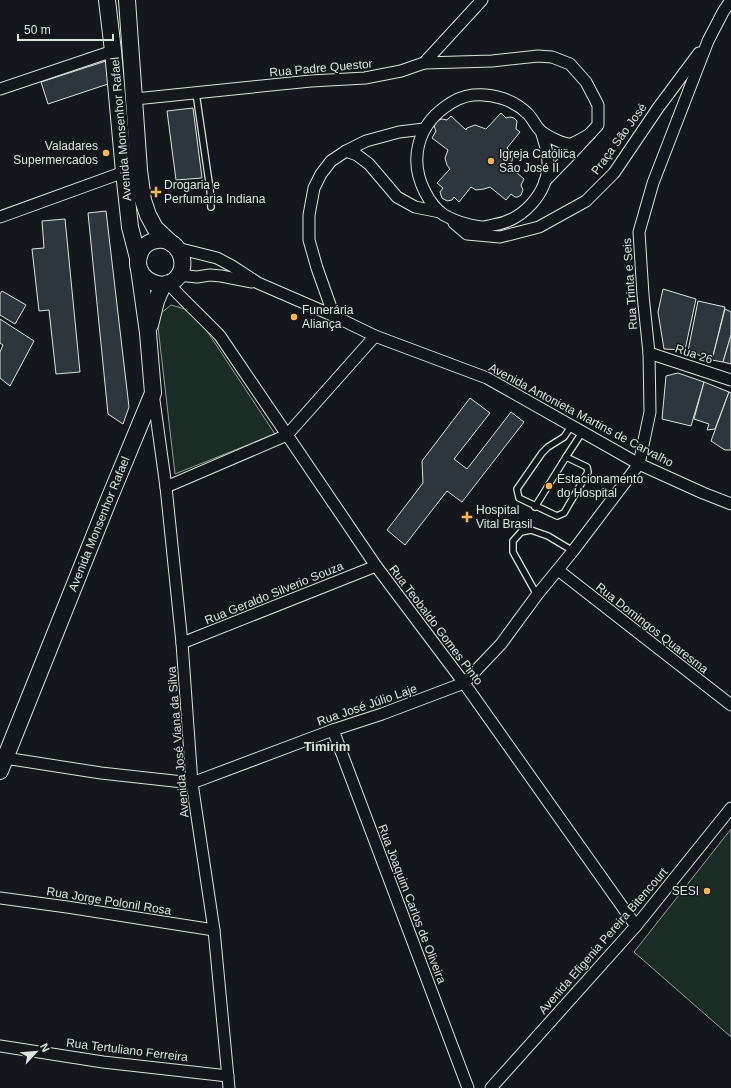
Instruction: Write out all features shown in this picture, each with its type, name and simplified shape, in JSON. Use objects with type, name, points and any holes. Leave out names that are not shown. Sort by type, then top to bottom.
[{"type":"main road","name":"Avenida Monsenhor Rafael","points":[[3,765],[153,393],[148,333],[139,264],[130,227],[107,0]]},
{"type":"main road","name":"Avenida Monsenhor Rafael","points":[[127,0],[139,170],[143,200],[148,216],[155,228],[174,245]]},
{"type":"main road","points":[[148,333],[152,313],[170,281],[182,268],[183,261],[181,254],[174,245],[165,240],[151,242],[141,251],[139,264],[143,276],[148,281],[155,284],[170,281]]},
{"type":"street","name":"Rua Padre Questor","points":[[134,99],[311,81],[365,78],[401,71],[424,63],[482,0]]},
{"type":"street","name":"Rua Trinta e Seis","points":[[639,464],[650,412],[649,353],[643,295],[639,232],[653,183],[708,41],[731,0]]},
{"type":"street","name":"Praça São José","points":[[346,151],[357,155],[369,164],[398,197],[415,207],[442,213],[462,224],[483,227],[503,224],[522,214],[536,199],[545,181],[548,164],[546,147],[541,131],[529,114],[512,102],[493,96],[472,95],[453,101],[436,113],[424,129],[418,146],[416,164],[417,170],[420,182],[428,198],[442,213],[467,234],[500,237],[539,227],[586,201],[614,173],[658,108],[708,41]]},
{"type":"street","points":[[0,89],[113,51]]},
{"type":"street","name":"Praça São José","points":[[424,63],[492,61],[552,56],[570,64],[586,82],[598,105],[598,124],[545,181]]},
{"type":"street","points":[[334,316],[309,240],[309,215],[314,188],[320,174],[331,161],[346,151],[366,141],[399,132],[424,129]]},
{"type":"street","name":"Praça São José","points":[[541,131],[562,143],[571,144],[590,134]]},
{"type":"street","points":[[0,217],[124,172]]},
{"type":"street","name":"Avenida Antonieta Martins de Carvalho","points":[[174,245],[216,258],[232,266],[258,283],[334,316],[375,336],[487,378],[639,464],[731,504]]},
{"type":"street","points":[[170,281],[210,275],[258,283]]},
{"type":"street","name":"Rua Teobaldo Gomes Pinto","points":[[170,281],[181,297],[204,318],[220,336],[376,566],[464,683],[636,926]]},
{"type":"street","points":[[166,487],[287,435],[375,336]]},
{"type":"street","name":"Rua 26","points":[[649,353],[731,380]]},
{"type":"street","name":"Avenida José Viana da Silva","points":[[153,393],[166,487],[182,643],[192,782],[214,930],[229,1088]]},
{"type":"street","name":"Rua José Júlio Laje","points":[[3,765],[192,782],[464,683],[501,644],[639,464]]},
{"type":"street","name":"Rua Geraldo Silverio Souza","points":[[182,643],[376,566]]},
{"type":"street","name":"Rua Domingos Quaresma","points":[[558,570],[731,705]]},
{"type":"street","name":"Rua Joaquim Carlos de Oliveira","points":[[333,730],[468,1088]]},
{"type":"street","name":"Avenida Efigenia Pereira Bitencourt","points":[[491,1088],[636,926],[731,808]]},
{"type":"street","name":"Rua Jorge Polonil Rosa","points":[[0,898],[214,930]]},
{"type":"street","name":"Rua Tertuliano Ferreira","points":[[0,1046],[103,1062],[228,1076]]},
{"type":"lane","points":[[196,93],[210,190],[211,207]]},
{"type":"lane","points":[[566,458],[587,467],[588,472],[564,513],[557,516],[535,507],[519,498],[517,489],[542,453],[548,447],[564,437],[572,425]]},
{"type":"lane","points":[[535,507],[583,431]]},
{"type":"lane","points":[[537,596],[512,552],[513,541],[521,532],[531,530],[548,536],[573,551]]},
{"type":"green space","points":[[171,305],[185,309],[203,325],[275,434],[175,474],[158,327],[161,313]]},
{"type":"green space","name":"SESI","points":[[731,829],[731,1037],[634,952]]},
{"type":"building","points":[[106,61],[111,83],[48,104],[41,82]]},
{"type":"building","points":[[193,108],[202,178],[176,180],[167,111]]},
{"type":"building","points":[[501,113],[506,118],[514,118],[517,121],[516,129],[520,132],[507,148],[513,155],[509,166],[524,179],[521,185],[523,190],[521,195],[515,197],[511,194],[506,200],[490,187],[476,190],[471,187],[459,202],[454,197],[452,200],[447,201],[442,198],[440,192],[443,188],[437,183],[450,169],[445,158],[448,150],[432,138],[436,131],[434,126],[436,121],[442,119],[447,120],[451,116],[466,130],[467,128],[475,125],[486,129]]},
{"type":"building","points":[[106,211],[129,407],[123,424],[108,414],[88,213]]},
{"type":"building","points":[[65,219],[80,372],[56,374],[49,310],[39,311],[32,249],[44,248],[42,221]]},
{"type":"building","points":[[663,289],[696,299],[685,350],[664,349],[658,312]]},
{"type":"building","points":[[2,291],[26,305],[15,324],[0,315],[0,294]]},
{"type":"building","points":[[698,301],[725,307],[712,360],[688,351]]},
{"type":"building","points":[[725,309],[731,312],[731,335],[723,362],[712,360]]},
{"type":"building","points":[[0,319],[34,341],[10,386],[0,378],[0,352],[3,345],[0,343]]},
{"type":"building","points":[[731,335],[731,364],[723,362]]},
{"type":"building","points":[[678,373],[704,382],[691,426],[662,419],[666,376]]},
{"type":"building","points":[[704,382],[729,392],[715,429],[707,430],[709,424],[694,419]]},
{"type":"building","points":[[729,392],[731,393],[731,450],[725,450],[711,441]]},
{"type":"building","points":[[470,398],[490,413],[454,459],[467,469],[511,412],[524,422],[462,502],[447,491],[405,545],[387,530],[423,483],[422,461]]},
{"type":"place","name":"Valadares Supermercados","points":[[106,153]]},
{"type":"place","name":"Igreja Católica São José II","points":[[491,161]]},
{"type":"place","name":"Drogaria e Perfumaria Indiana","points":[[156,192]]},
{"type":"place","name":"Funerária Aliança","points":[[294,317]]},
{"type":"place","name":"Estacionamento do Hospital","points":[[549,486]]},
{"type":"place","name":"Hospital Vital Brasil","points":[[467,517]]},
{"type":"place","name":"SESI","points":[[707,891]]},
{"type":"district","name":"Timirim","points":[[327,746]]}]
